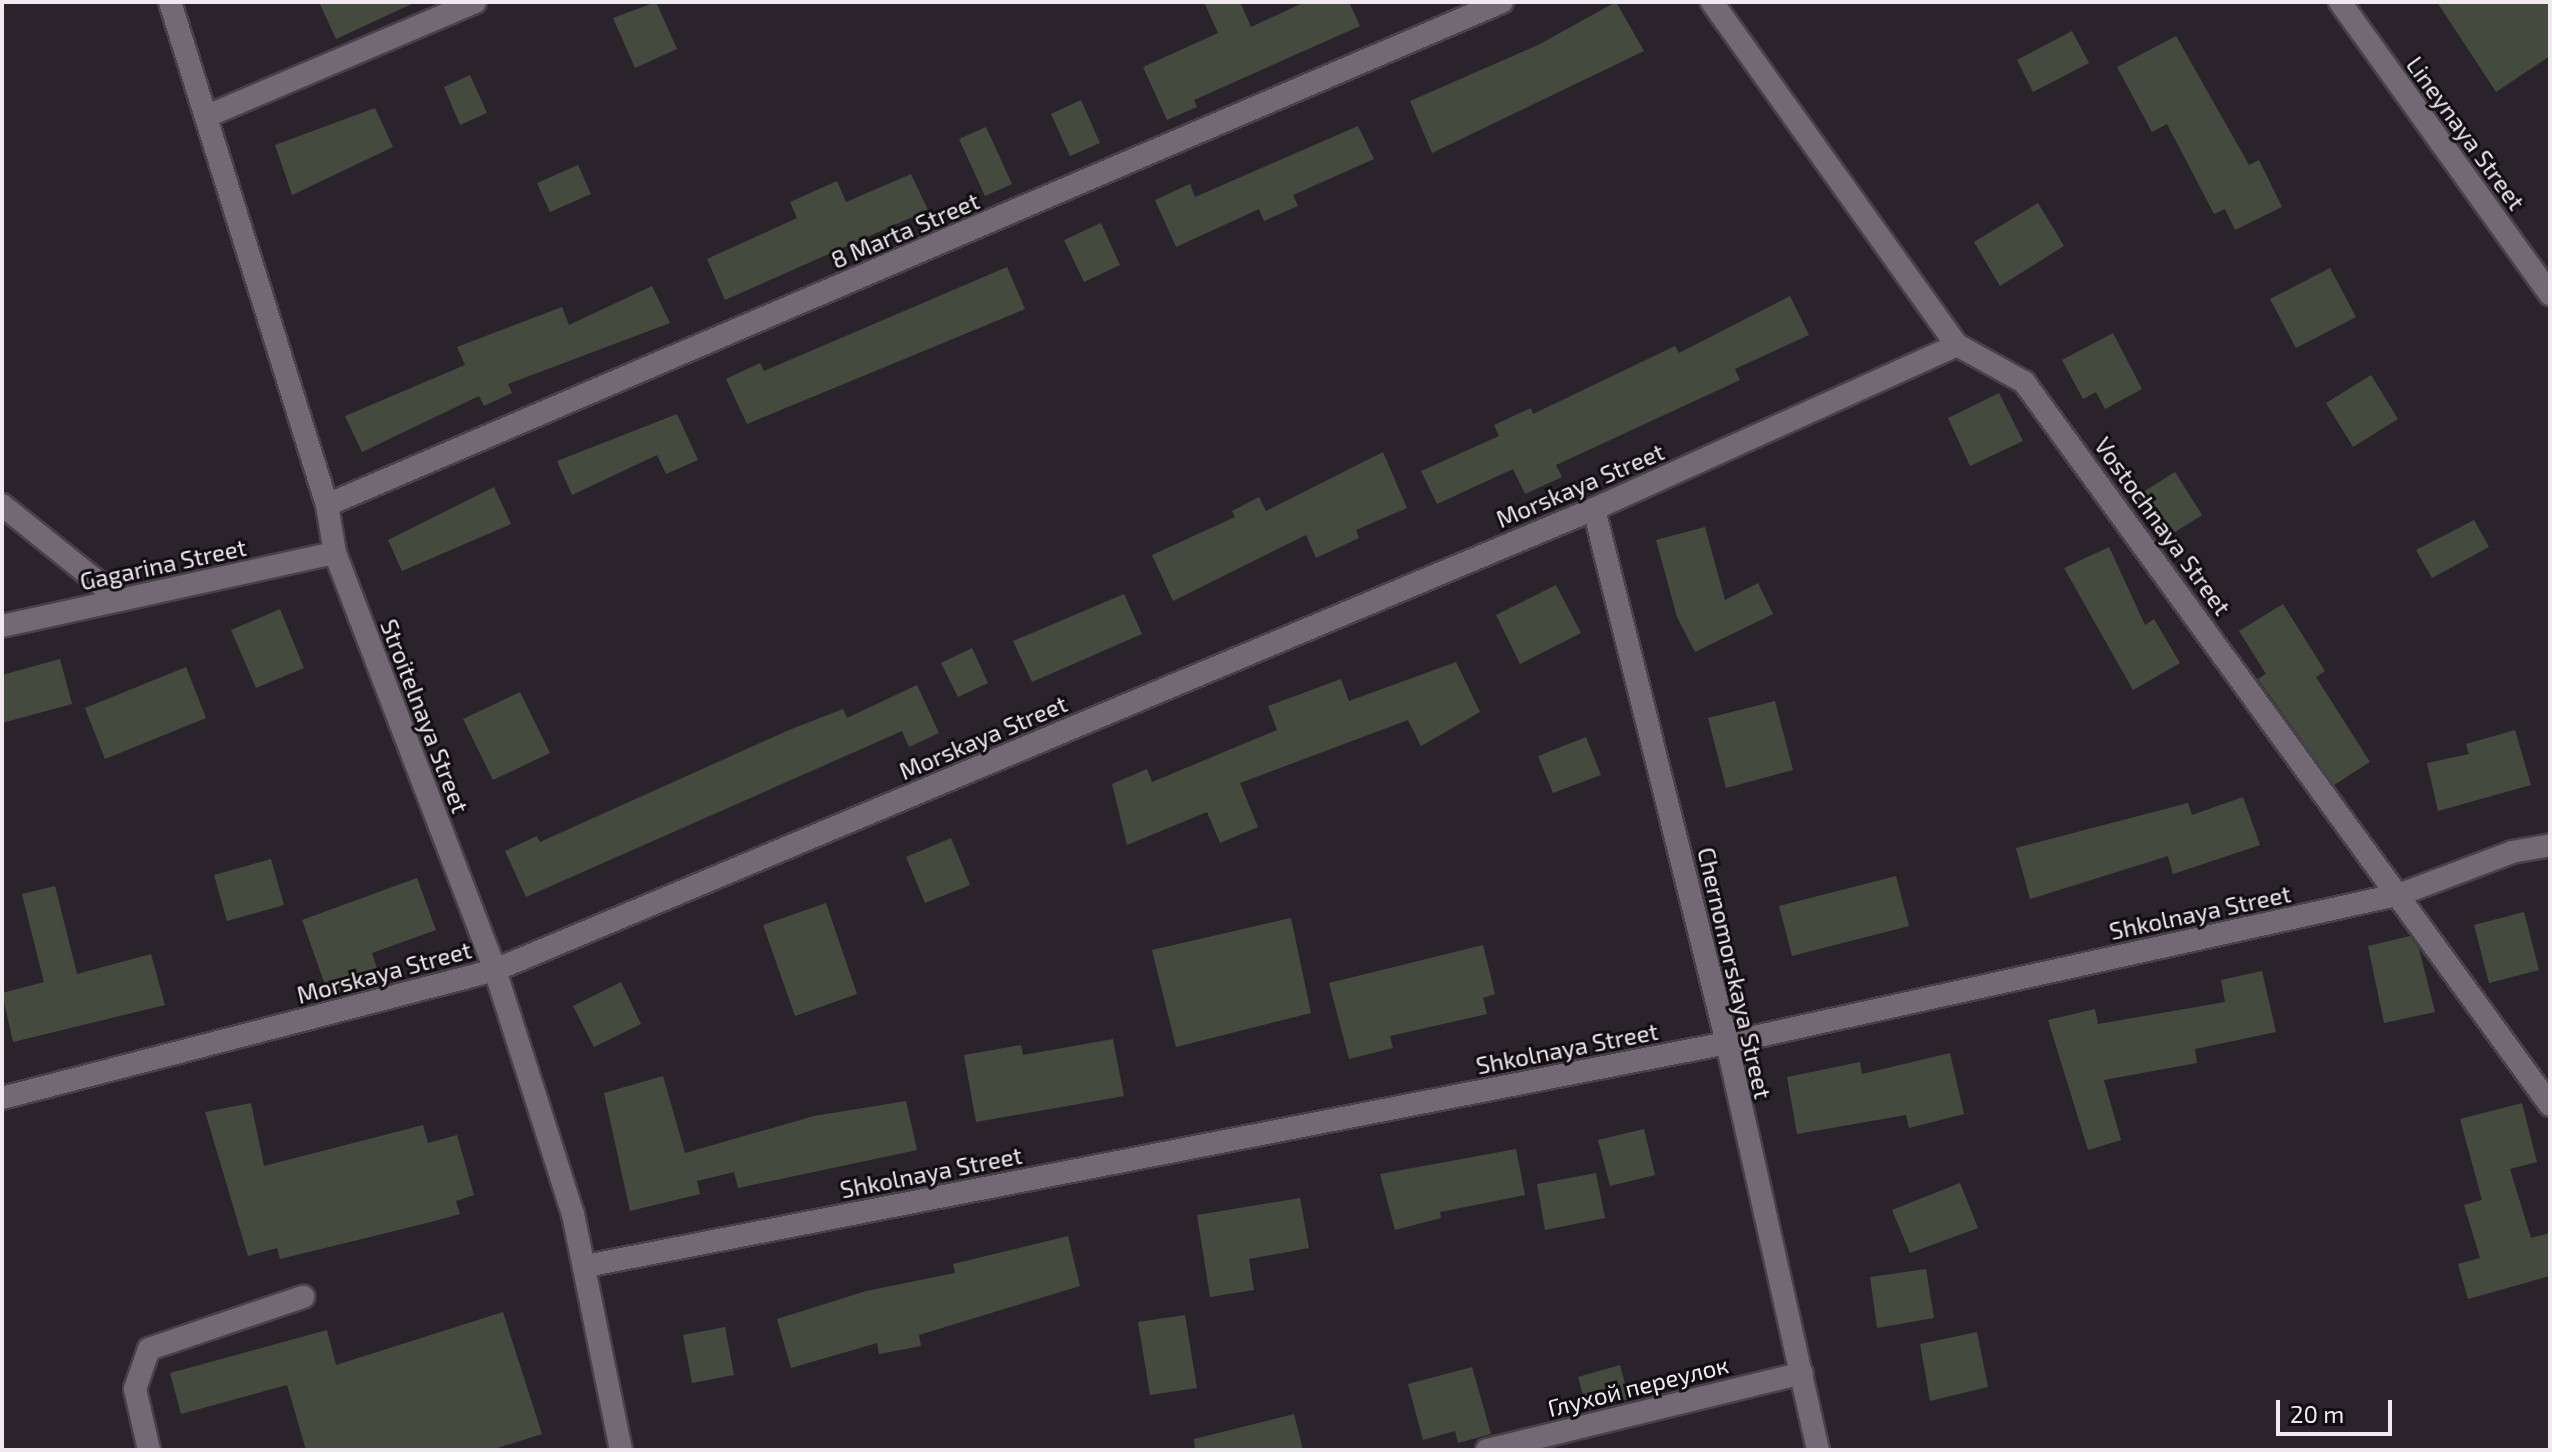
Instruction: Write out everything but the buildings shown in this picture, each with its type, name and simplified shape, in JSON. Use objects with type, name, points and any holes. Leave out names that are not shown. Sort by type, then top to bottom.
[{"type":"street","name":"Stroitelnaya Street","points":[[170,2],[327,505],[335,553],[495,970],[586,1266],[621,1450]]},
{"type":"street","points":[[207,116],[475,2]]},
{"type":"street","name":"8 Marta Street","points":[[327,505],[1502,2]]},
{"type":"street","name":"Vostochnaya Street","points":[[1712,2],[1957,345],[2024,382],[2401,894],[2550,1105]]},
{"type":"street","name":"Lineynaya Street","points":[[2340,2],[2550,294]]},
{"type":"street","name":"Morskaya Street","points":[[2,1098],[495,970],[1594,509],[1957,345]]},
{"type":"street","points":[[2,505],[120,600]]},
{"type":"street","name":"Chernomorskaya Street","points":[[1594,509],[1727,1043],[1818,1450]]},
{"type":"street","name":"Gagarina Street","points":[[2,626],[335,553]]},
{"type":"street","name":"Shkolnaya Street","points":[[586,1266],[1727,1043],[2401,894],[2512,852],[2550,845]]},
{"type":"street","points":[[149,1450],[135,1389],[149,1349],[303,1297]]},
{"type":"street","name":"Глухой переулок","points":[[1487,1450],[1802,1373]]}]
